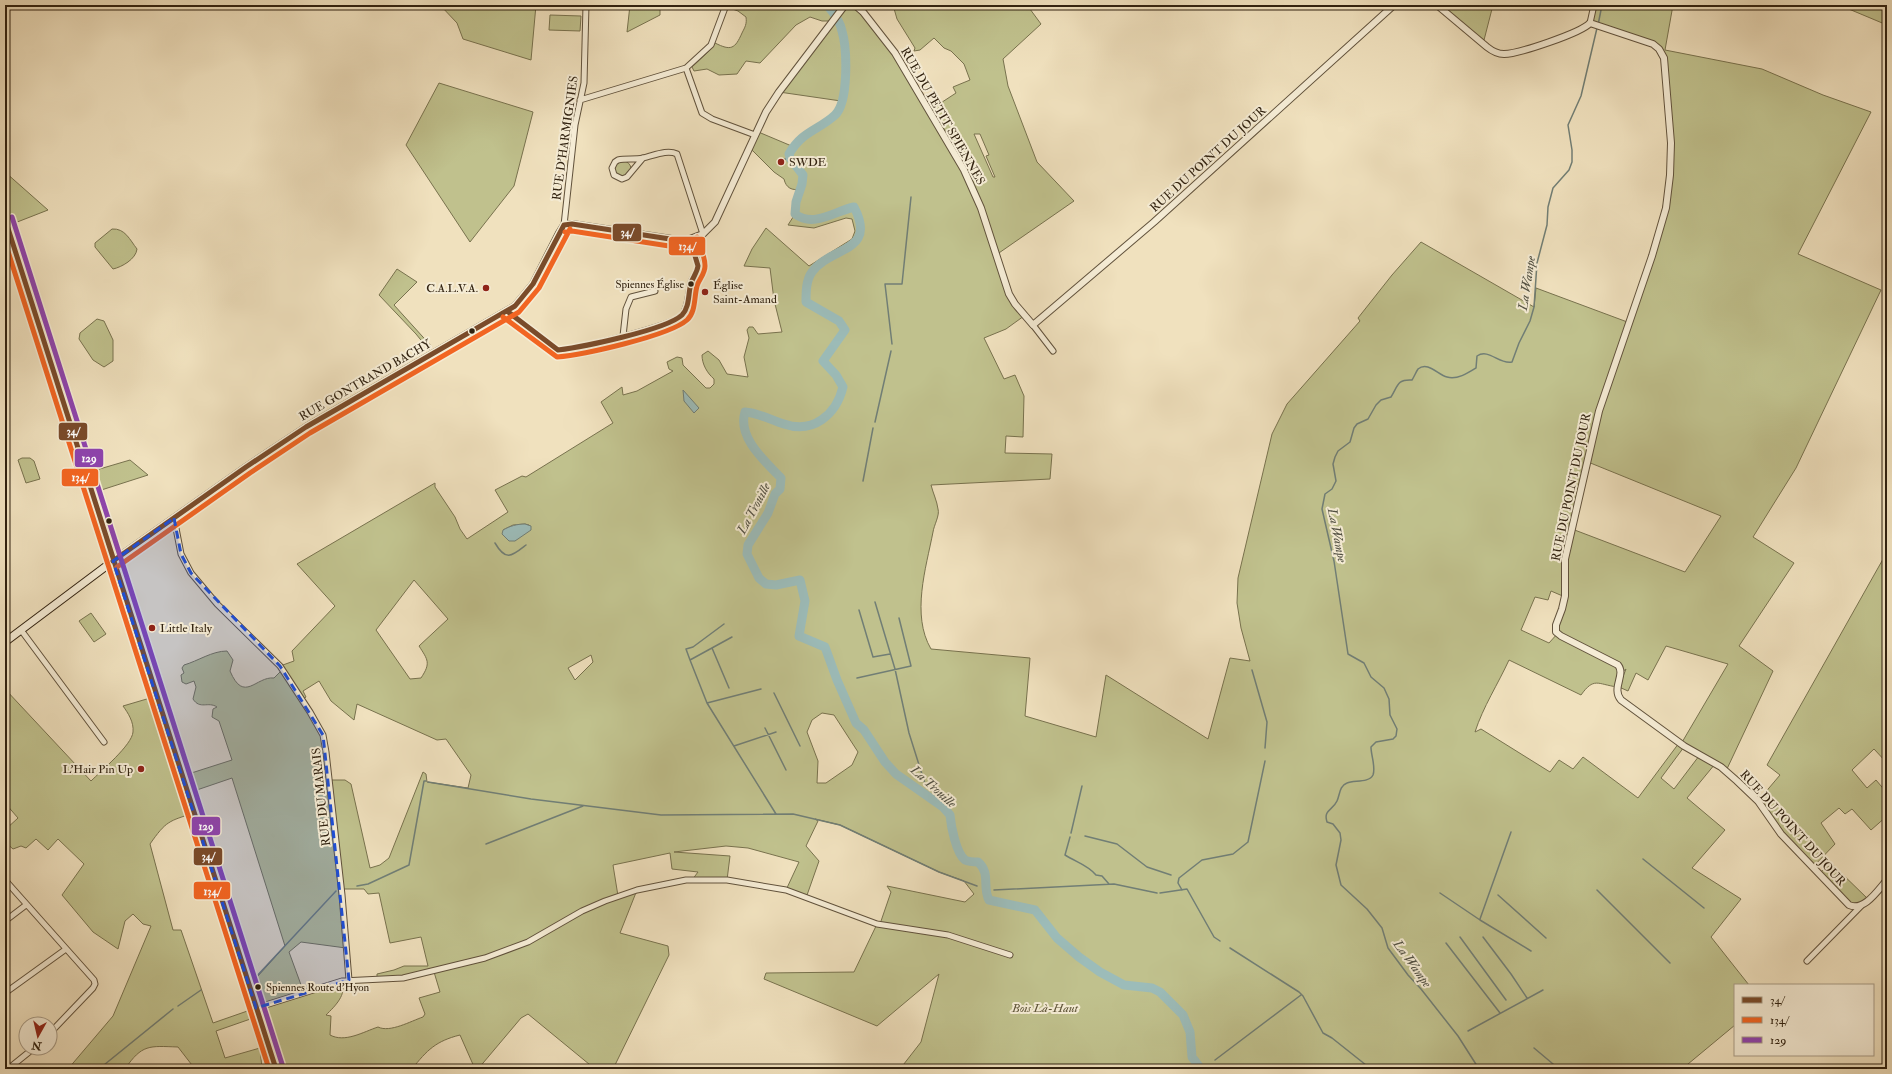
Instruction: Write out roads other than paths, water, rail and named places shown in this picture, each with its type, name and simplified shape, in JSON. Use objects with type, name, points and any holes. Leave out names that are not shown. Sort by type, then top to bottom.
[{"type":"main road","points":[[5,219],[276,1069]]},
{"type":"main road","points":[[5,642],[114,561]]},
{"type":"street","name":"RUE D'HARMIGNIES","points":[[564,225],[575,125],[584,83],[586,5]]},
{"type":"street","points":[[580,100],[686,68],[711,45],[726,5]]},
{"type":"street","points":[[564,225],[572,224],[674,240],[690,239],[703,234],[718,219],[755,135],[779,92],[838,12],[845,5]]},
{"type":"street","name":"RUE DU PETIT SPIENNES","points":[[855,5],[863,12],[895,53],[907,76],[930,110],[956,156],[981,208],[1009,294],[1015,304],[1053,351]]},
{"type":"street","name":"RUE DU POINT DU JOUR","points":[[1033,326],[1154,222],[1394,5]]},
{"type":"street","points":[[1437,5],[1487,47],[1501,54],[1516,52],[1568,36],[1592,24],[1594,5]]},
{"type":"street","name":"RUE DU POINT DU JOUR","points":[[1592,24],[1653,44],[1662,53],[1665,66],[1670,119],[1670,175],[1666,208],[1660,229],[1599,411],[1566,554],[1565,596],[1556,625],[1556,631],[1561,636],[1618,665],[1620,673],[1617,690],[1621,700],[1684,746],[1726,771],[1758,801],[1782,834],[1847,903],[1854,907],[1861,906]]},
{"type":"street","points":[[686,68],[702,113],[712,119],[755,135]]},
{"type":"street","points":[[643,158],[627,177],[619,179],[614,176],[612,168],[615,162],[622,159],[643,158],[651,155],[671,152],[677,154],[703,234]]},
{"type":"street","name":"RUE GONTRAND BACHY","points":[[114,561],[246,467],[306,427],[515,306],[533,284],[558,233],[564,225]]},
{"type":"street","points":[[507,311],[558,350],[574,348],[623,336],[674,321],[682,316],[692,280],[697,272],[696,256],[690,239]]},
{"type":"street","points":[[623,336],[626,309],[631,296],[655,291]]},
{"type":"street","name":"RUE DU MARAIS","points":[[174,518],[181,554],[191,573],[222,609],[280,666],[310,712],[323,736],[342,895],[349,980]]},
{"type":"street","points":[[21,630],[104,742]]},
{"type":"street","points":[[256,1008],[349,980],[403,978],[485,958],[528,942],[582,911],[618,896],[662,884],[686,880],[705,879],[733,881],[786,890],[877,924],[948,935],[1010,955]]},
{"type":"street","points":[[5,880],[94,980],[95,984],[58,1024]]},
{"type":"street","points":[[1807,960],[1887,880]]},
{"type":"street","points":[[5,921],[26,905]]},
{"type":"street","points":[[5,993],[66,948]]},
{"type":"street","points":[[8,1069],[24,1056]]},
{"type":"water","points":[[683,390],[699,408],[694,413],[684,401]]},
{"type":"water","points":[[525,524],[531,526],[531,530],[515,541],[509,541],[502,534],[503,530],[508,527]]},
{"type":"waterway","name":"La Trouille","points":[[827,5],[838,20],[844,39],[846,74],[843,99],[840,108],[835,115],[799,140],[789,154],[790,158],[803,175],[802,184],[796,202],[795,214],[802,218],[817,219],[854,207],[860,222],[860,233],[856,241],[849,247],[820,264],[810,275],[806,290],[806,302],[839,321],[845,330],[823,361],[836,375],[843,387],[840,397],[829,414],[814,424],[795,426],[745,412],[745,431],[749,440],[754,449],[781,478],[780,489],[775,494],[768,513],[748,545],[747,554],[759,578],[766,584],[776,585],[800,580],[805,601],[799,636],[825,647],[837,680],[856,723],[864,730],[885,762],[896,774],[943,807],[950,815],[954,839],[962,857],[967,861],[978,862],[982,866],[989,900],[1035,910],[1057,938],[1079,957],[1100,972],[1124,985],[1152,988],[1160,992],[1183,1015],[1190,1032],[1192,1057],[1201,1069]]},
{"type":"waterway","name":"La Wampe","points":[[1598,25],[1602,5]]},
{"type":"waterway","name":"La Wampe","points":[[1479,1069],[1458,1036],[1388,948],[1382,928],[1367,909],[1341,885],[1336,865],[1341,840],[1340,833],[1333,824],[1327,822],[1327,812],[1335,804],[1344,784],[1371,778],[1374,772],[1371,747],[1376,742],[1393,739],[1396,736],[1397,729],[1390,715],[1389,699],[1384,688],[1371,677],[1364,663],[1348,654],[1334,561],[1322,509],[1325,494],[1332,489],[1336,481],[1333,464],[1338,451],[1350,442],[1354,428],[1357,424],[1368,419],[1376,405],[1381,400],[1391,397],[1398,384],[1403,381],[1412,380],[1418,369],[1422,367],[1429,367],[1444,376],[1451,378],[1462,376],[1476,368],[1477,356],[1481,354],[1490,355],[1503,361],[1512,362],[1519,343],[1530,321],[1534,307],[1537,263],[1547,225],[1548,207],[1553,188],[1569,170],[1572,162],[1572,150],[1568,125],[1581,96],[1597,28]]},
{"type":"waterway","points":[[782,161],[790,156]]},
{"type":"waterway","points":[[892,344],[885,284],[902,284],[911,197]]},
{"type":"waterway","points":[[875,422],[891,351]]},
{"type":"waterway","points":[[863,481],[873,428]]},
{"type":"waterway","points":[[495,543],[506,555],[513,554],[526,545]]},
{"type":"waterway","points":[[875,602],[895,669],[909,733],[926,787]]},
{"type":"waterway","points":[[859,610],[873,657],[890,654]]},
{"type":"waterway","points":[[857,678],[911,666],[899,618]]},
{"type":"waterway","points":[[690,660],[686,649],[693,647],[724,624]]},
{"type":"waterway","points":[[732,637],[690,660],[707,703],[776,814]]},
{"type":"waterway","points":[[712,648],[729,688]]},
{"type":"waterway","points":[[1252,670],[1267,722],[1265,748]]},
{"type":"waterway","points":[[707,703],[761,689]]},
{"type":"waterway","points":[[774,693],[800,746]]},
{"type":"waterway","points":[[765,728],[786,770]]},
{"type":"waterway","points":[[734,746],[776,732]]},
{"type":"waterway","points":[[1182,890],[1178,883],[1179,878],[1202,860],[1233,854],[1248,842],[1265,761]]},
{"type":"waterway","points":[[357,886],[368,884],[409,865],[424,781],[426,781]]},
{"type":"waterway","points":[[428,782],[531,799],[661,815],[793,814],[840,825],[939,872],[977,886]]},
{"type":"waterway","points":[[1071,833],[1082,786]]},
{"type":"waterway","points":[[486,844],[583,806]]},
{"type":"waterway","points":[[1480,919],[1511,832]]},
{"type":"waterway","points":[[1085,836],[1117,844],[1147,867],[1171,875]]},
{"type":"waterway","points":[[1070,837],[1065,855],[1086,866],[1096,875],[1102,876],[1109,884]]},
{"type":"waterway","points":[[1643,859],[1704,908]]},
{"type":"waterway","points":[[994,890],[1114,884],[1157,893]]},
{"type":"waterway","points":[[1160,893],[1187,889],[1214,937],[1220,941]]},
{"type":"waterway","points":[[1597,890],[1670,963]]},
{"type":"waterway","points":[[255,978],[336,891]]},
{"type":"waterway","points":[[1440,893],[1480,920],[1531,951]]},
{"type":"waterway","points":[[1498,895],[1546,938]]},
{"type":"waterway","points":[[1460,937],[1506,1000]]},
{"type":"waterway","points":[[1483,937],[1527,998]]},
{"type":"waterway","points":[[1446,943],[1500,1013]]},
{"type":"waterway","points":[[1230,948],[1299,992],[1303,996],[1323,1033],[1332,1038],[1371,1069]]},
{"type":"waterway","points":[[178,1006],[201,990]]},
{"type":"waterway","points":[[1468,1031],[1543,990]]},
{"type":"waterway","points":[[1215,1060],[1301,995]]},
{"type":"waterway","points":[[99,1069],[173,1009]]},
{"type":"waterway","points":[[1534,1048],[1559,1069]]},
{"type":"place","name":"SWDE","points":[[781,162]]},
{"type":"place","name":"Spiennes Église","points":[[691,284]]},
{"type":"place","name":"C.A.L.V.A.","points":[[486,288]]},
{"type":"place","name":"Église Saint-Amand","points":[[705,292]]},
{"type":"place","name":"Little Italy","points":[[152,628]]},
{"type":"place","name":"L'Hair Pin Up","points":[[141,769]]},
{"type":"place","name":"Spiennes Route d'Hyon","points":[[258,987]]},
{"type":"park label","name":"Bois Là-Haut","points":[[1045,1008]]}]
